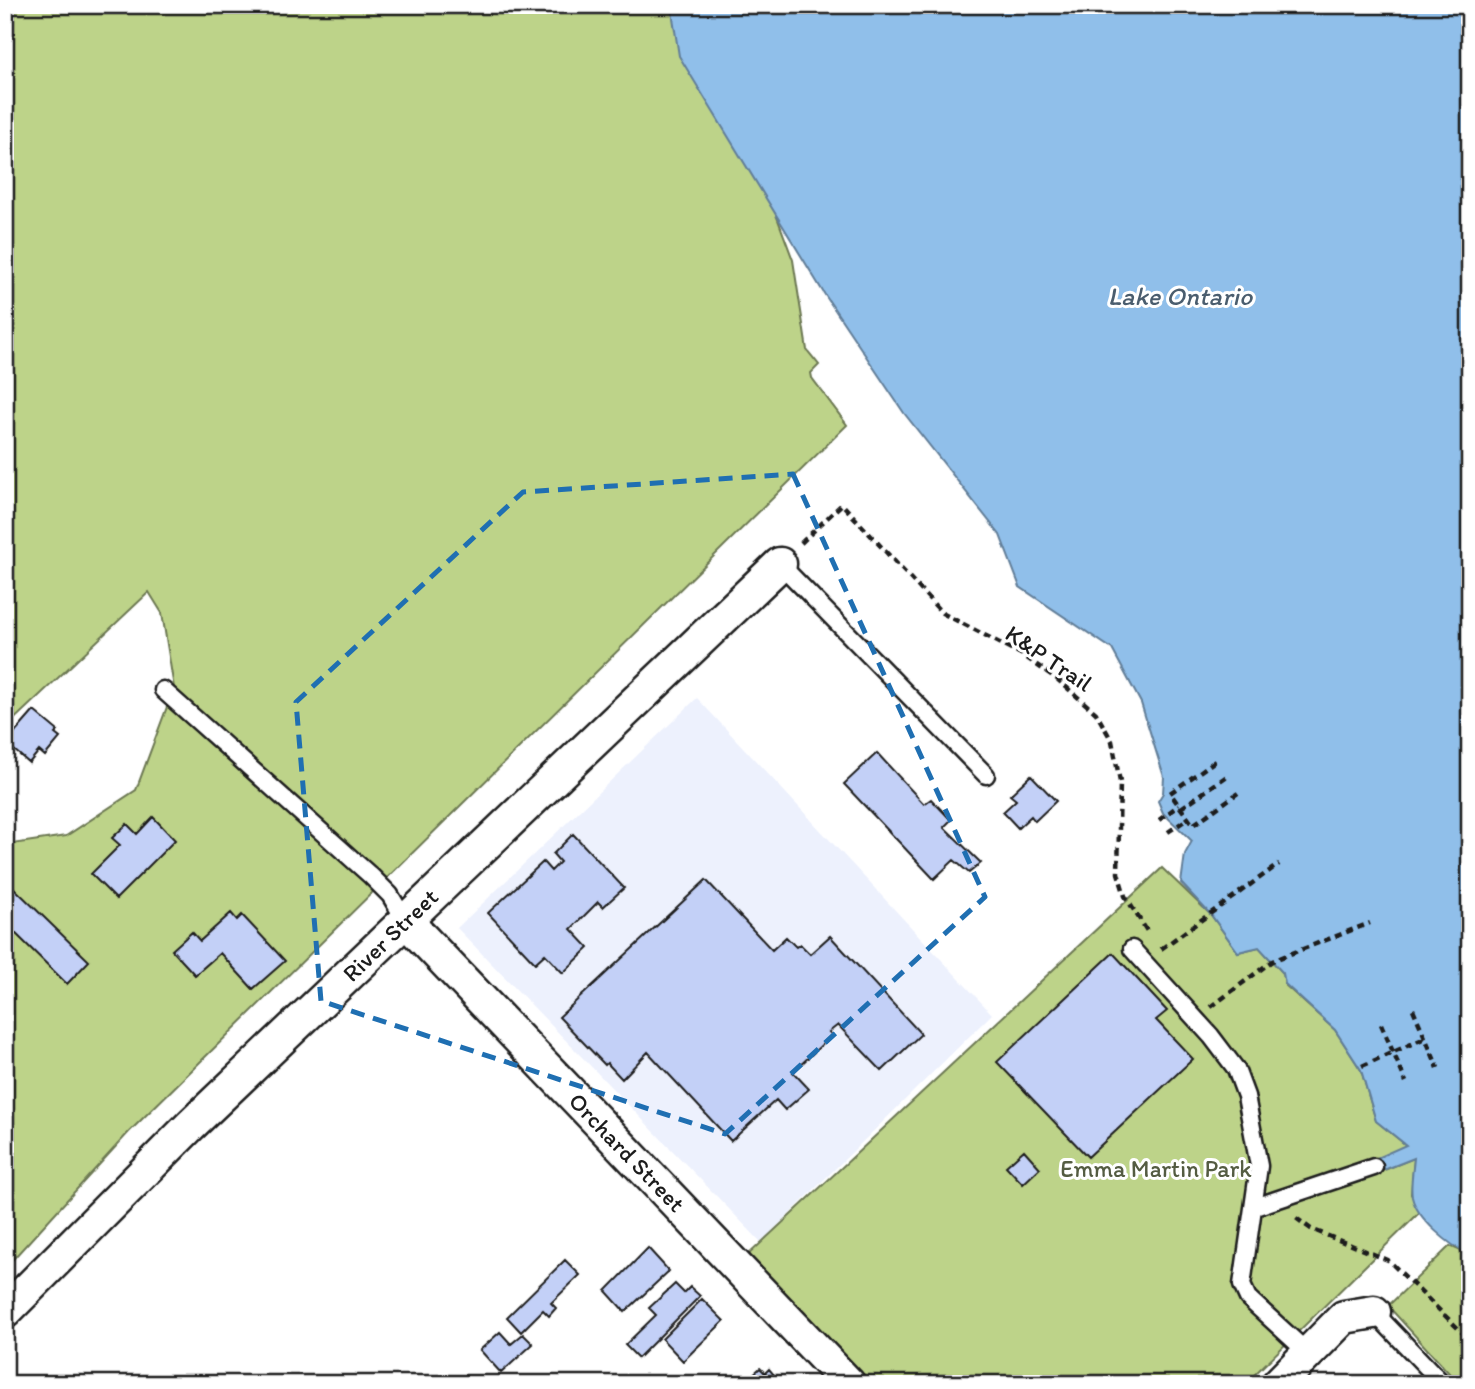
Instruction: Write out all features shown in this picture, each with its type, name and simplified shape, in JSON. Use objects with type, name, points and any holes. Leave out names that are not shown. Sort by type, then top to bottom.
[{"type":"street","name":"River Street","points":[[5,1312],[191,1125],[780,564]]},
{"type":"street","name":"Orchard Street","points":[[405,920],[849,1384]]},
{"type":"street","points":[[1278,1384],[1344,1317],[1374,1312]]},
{"type":"lane","points":[[780,564],[986,775]]},
{"type":"lane","points":[[163,690],[390,894],[405,920]]},
{"type":"lane","points":[[1132,949],[1211,1036],[1236,1069],[1254,1125],[1259,1166],[1242,1285],[1248,1298],[1309,1354]]},
{"type":"lane","points":[[1255,1207],[1374,1167]]},
{"type":"lane","points":[[1374,1312],[1443,1384]]},
{"type":"path","name":"K&P Trail","points":[[780,564],[842,503],[942,613],[1021,654],[1089,706],[1112,741],[1120,782],[1118,873],[1135,916],[1151,936]]},
{"type":"path","points":[[1215,761],[1170,793],[1180,807],[1193,825],[1238,793]]},
{"type":"path","points":[[1159,820],[1227,776]]},
{"type":"path","points":[[1168,832],[1189,818]]},
{"type":"path","points":[[1161,949],[1279,864]]},
{"type":"path","points":[[1211,1007],[1272,961],[1370,923]]},
{"type":"path","points":[[1413,1009],[1438,1068]]},
{"type":"path","points":[[1381,1024],[1406,1082]]},
{"type":"path","points":[[1362,1066],[1425,1038]]},
{"type":"path","points":[[1300,1219],[1311,1229],[1388,1260],[1470,1340]]},
{"type":"highlighted area","points":[[793,474],[985,897],[725,1134],[321,1001],[296,702],[523,492]]},
{"type":"shaded area","points":[[697,698],[992,1014],[761,1242],[457,928]]},
{"type":"green space","points":[[5,5],[698,5],[793,260],[807,350],[819,365],[811,373],[812,378],[847,425],[129,1132],[5,1268],[5,845],[66,836],[136,790],[174,688],[162,613],[149,592],[5,728]]},
{"type":"green space","name":"Emma Martin Park","points":[[1162,868],[1211,915],[1238,952],[1259,947],[1283,973],[1285,985],[1335,1030],[1361,1070],[1376,1121],[1407,1146],[1372,1160],[1377,1173],[1414,1158],[1411,1194],[1420,1212],[1245,1384],[871,1384],[748,1255]]},
{"type":"green space","points":[[1450,1246],[1470,1255],[1470,1384],[1459,1384],[1388,1306]]},
{"type":"water","name":"Lake Ontario","points":[[671,5],[1470,5],[1470,1255],[1435,1231],[1420,1214],[1411,1188],[1414,1158],[1376,1173],[1372,1160],[1406,1145],[1376,1121],[1361,1070],[1335,1030],[1285,984],[1283,973],[1259,947],[1238,952],[1211,915],[1181,883],[1185,854],[1192,841],[1163,813],[1158,801],[1163,793],[1164,777],[1141,703],[1112,649],[1020,587],[1000,535],[904,413],[825,295],[679,56]]},
{"type":"building","points":[[34,711],[58,731],[55,734],[60,738],[45,756],[39,751],[29,763],[6,743]]},
{"type":"building","points":[[877,753],[924,804],[931,799],[951,820],[944,827],[981,863],[969,873],[954,860],[934,879],[844,784]]},
{"type":"building","points":[[1031,775],[1056,801],[1035,821],[1031,816],[1018,828],[1003,812],[1016,800],[1010,795]]},
{"type":"building","points":[[153,817],[175,840],[116,899],[91,874],[120,845],[112,838],[127,824],[137,834]]},
{"type":"building","points":[[573,834],[624,888],[603,907],[598,902],[571,929],[589,948],[563,973],[545,954],[535,963],[488,913],[543,862],[551,871],[560,862],[553,854]]},
{"type":"building","points":[[706,880],[772,950],[786,937],[796,947],[800,944],[810,954],[830,936],[921,1034],[882,1071],[838,1025],[829,1032],[832,1035],[793,1072],[809,1089],[785,1110],[776,1100],[731,1141],[648,1052],[622,1079],[559,1017]]},
{"type":"building","points":[[13,887],[89,961],[67,984],[5,923],[5,895]]},
{"type":"building","points":[[231,913],[237,920],[242,915],[285,961],[253,989],[220,953],[195,975],[172,950],[192,932],[200,941]]},
{"type":"building","points":[[1113,953],[1167,1011],[1156,1020],[1193,1059],[1088,1157],[997,1062]]},
{"type":"building","points":[[1024,1150],[1040,1168],[1023,1184],[1006,1166]]},
{"type":"building","points":[[648,1248],[669,1271],[625,1312],[606,1291]]},
{"type":"building","points":[[565,1260],[580,1275],[551,1303],[556,1308],[549,1316],[543,1310],[521,1332],[507,1317]]},
{"type":"building","points":[[675,1284],[684,1293],[690,1287],[700,1296],[638,1358],[625,1345],[656,1315],[649,1308]]},
{"type":"building","points":[[702,1299],[724,1321],[683,1361],[662,1339]]},
{"type":"building","points":[[500,1332],[511,1344],[523,1334],[533,1344],[501,1373],[480,1350]]},
{"type":"building","points":[[760,1368],[765,1373],[769,1369],[775,1376],[770,1380],[774,1384],[742,1384]]}]
